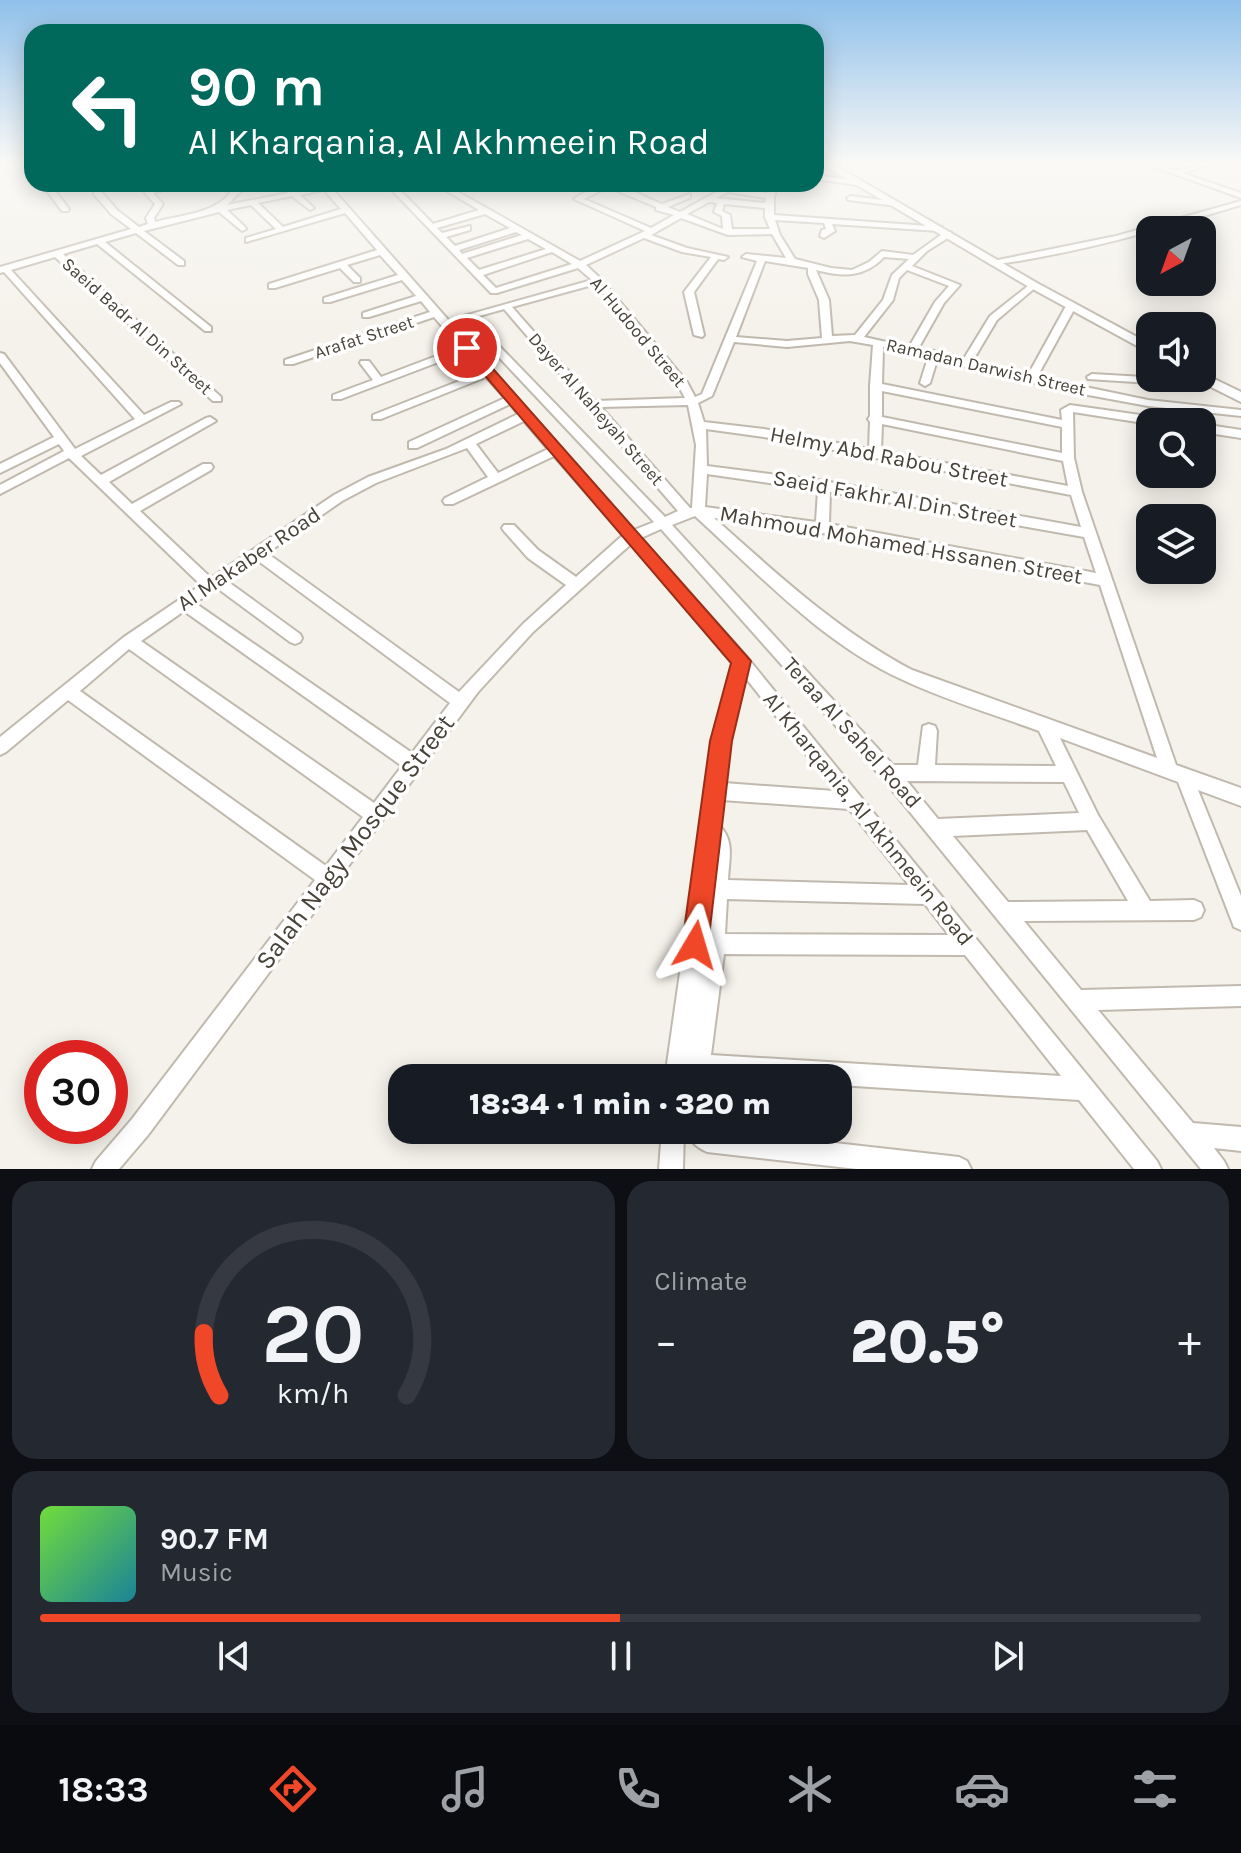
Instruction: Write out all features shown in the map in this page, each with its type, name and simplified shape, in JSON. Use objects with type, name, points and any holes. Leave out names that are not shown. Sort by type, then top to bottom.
[{"type":"street","points":[[120,217],[181,263]]},
{"type":"street","points":[[151,217],[152,225]]},
{"type":"street","name":"Al Kharqania, Al Akhmeein Road","points":[[2,269],[186,217]]},
{"type":"street","points":[[229,217],[242,229]]},
{"type":"street","points":[[267,217],[281,230]]},
{"type":"street","points":[[249,240],[325,217]]},
{"type":"street","name":"Al Kharqania, Al Akhmeein Road","points":[[353,217],[554,451],[741,661],[1149,1169]]},
{"type":"street","points":[[421,217],[492,290],[580,265],[678,217]]},
{"type":"street","points":[[431,227],[467,217]]},
{"type":"street","name":"Al Hudood Street","points":[[496,217],[580,265],[598,281],[694,401]]},
{"type":"street","points":[[614,217],[685,250],[720,257],[689,292],[699,335]]},
{"type":"street","points":[[681,217],[728,233],[774,232]]},
{"type":"street","points":[[726,217],[728,233]]},
{"type":"street","points":[[792,261],[774,232],[769,217],[832,218],[944,231]]},
{"type":"street","points":[[919,217],[992,262],[1136,341]]},
{"type":"street","points":[[992,262],[1044,256],[1194,217]]},
{"type":"street","points":[[824,236],[825,232],[831,231],[832,218]]},
{"type":"street","points":[[879,224],[881,238]]},
{"type":"street","points":[[440,236],[467,228]]},
{"type":"street","points":[[452,249],[518,229]]},
{"type":"street","points":[[858,338],[888,300],[895,277],[944,231]]},
{"type":"street","points":[[460,257],[529,236]]},
{"type":"street","points":[[98,241],[208,329]]},
{"type":"street","points":[[477,274],[554,249]]},
{"type":"street","points":[[272,286],[383,251]]},
{"type":"street","name":"Saeid Badr Al Din Street","points":[[56,253],[217,399]]},
{"type":"street","points":[[746,257],[792,261],[848,273],[870,268],[882,254],[913,257]]},
{"type":"street","points":[[594,404],[694,401],[710,394],[762,259]]},
{"type":"street","points":[[341,264],[357,280]]},
{"type":"street","points":[[812,266],[812,274],[824,300],[827,338]]},
{"type":"street","points":[[905,266],[955,284],[940,302],[913,349]]},
{"type":"street","points":[[2,269],[142,420]]},
{"type":"street","points":[[327,300],[406,276]]},
{"type":"street","name":"Arafat Street","points":[[289,362],[442,317],[466,317],[598,281]]},
{"type":"street","points":[[966,363],[993,318],[1033,285]]},
{"type":"street","points":[[366,315],[424,297]]},
{"type":"street","name":"Dayer Al Naheyah Street","points":[[506,306],[692,512],[824,623],[873,658],[907,675],[1241,797]]},
{"type":"street","points":[[1031,379],[1071,306]]},
{"type":"street","name":"Teraa Al Sahel Road","points":[[466,317],[663,523],[889,773],[1216,1169]]},
{"type":"street","name":"Ramadan Darwish Street","points":[[731,339],[790,344],[820,342],[827,338],[858,338],[1148,403],[1241,413]]},
{"type":"street","points":[[875,455],[878,342]]},
{"type":"street","points":[[337,397],[467,348]]},
{"type":"street","points":[[925,383],[934,354]]},
{"type":"street","points":[[0,356],[60,439],[100,481],[214,583],[295,638]]},
{"type":"street","points":[[365,363],[379,381]]},
{"type":"street","points":[[377,417],[488,373]]},
{"type":"street","points":[[1092,377],[1136,379]]},
{"type":"street","points":[[1216,385],[1241,398]]},
{"type":"street","points":[[875,386],[1065,424]]},
{"type":"street","points":[[413,445],[510,400]]},
{"type":"street","points":[[692,512],[701,469],[701,425],[694,401]]},
{"type":"street","points":[[0,490],[175,404]]},
{"type":"street","points":[[1136,418],[1070,408],[1065,424],[1068,458],[1104,580],[1177,772],[1241,920]]},
{"type":"street","name":"Al Makaber Road","points":[[0,747],[129,641],[355,489],[469,443],[524,416]]},
{"type":"street","points":[[874,419],[1068,458]]},
{"type":"street","points":[[100,481],[210,421]]},
{"type":"street","name":"Helmy Abd Rabou Street","points":[[701,425],[764,433],[1076,492]]},
{"type":"street","points":[[1216,430],[1241,434]]},
{"type":"street","points":[[0,469],[60,439]]},
{"type":"street","points":[[469,443],[496,479]]},
{"type":"street","points":[[449,501],[554,451]]},
{"type":"street","points":[[131,510],[207,467]]},
{"type":"street","name":"Saeid Fakhr Al Din Street","points":[[701,469],[824,485],[1089,533]]},
{"type":"street","points":[[822,528],[824,485]]},
{"type":"street","name":"Salah Nagy Mosque Street","points":[[104,1169],[140,1127],[461,702],[528,628],[630,537],[692,512]]},
{"type":"street","name":"Mahmoud Mohamed Hssanen Street","points":[[692,512],[822,528],[1104,580]]},
{"type":"street","points":[[509,528],[533,554],[576,585]]},
{"type":"street","points":[[258,554],[461,702]]},
{"type":"street","points":[[184,603],[414,764]]},
{"type":"street","points":[[129,641],[376,815]]},
{"type":"street","points":[[678,1064],[727,708],[741,661]]},
{"type":"street","points":[[68,691],[327,878]]},
{"type":"street","points":[[1044,724],[1092,821],[1145,911]]},
{"type":"street","points":[[926,773],[929,731]]},
{"type":"street","points":[[889,773],[1068,774]]},
{"type":"street","points":[[715,791],[854,801]]},
{"type":"street","points":[[935,828],[1092,821]]},
{"type":"street","points":[[700,1064],[719,889],[721,840],[710,829]]},
{"type":"street","points":[[719,889],[929,895]]},
{"type":"street","points":[[1005,912],[1194,910]]},
{"type":"street","points":[[715,944],[969,945]]},
{"type":"street","points":[[1078,1000],[1241,996]]},
{"type":"street","points":[[852,1078],[1085,1089]]},
{"type":"street","points":[[1187,1134],[1241,1139]]},
{"type":"street","points":[[671,1169],[672,1144]]},
{"type":"street","points":[[742,1144],[959,1169]]},
{"type":"route","points":[[467,348],[741,661],[721,741],[695,945]]}]
